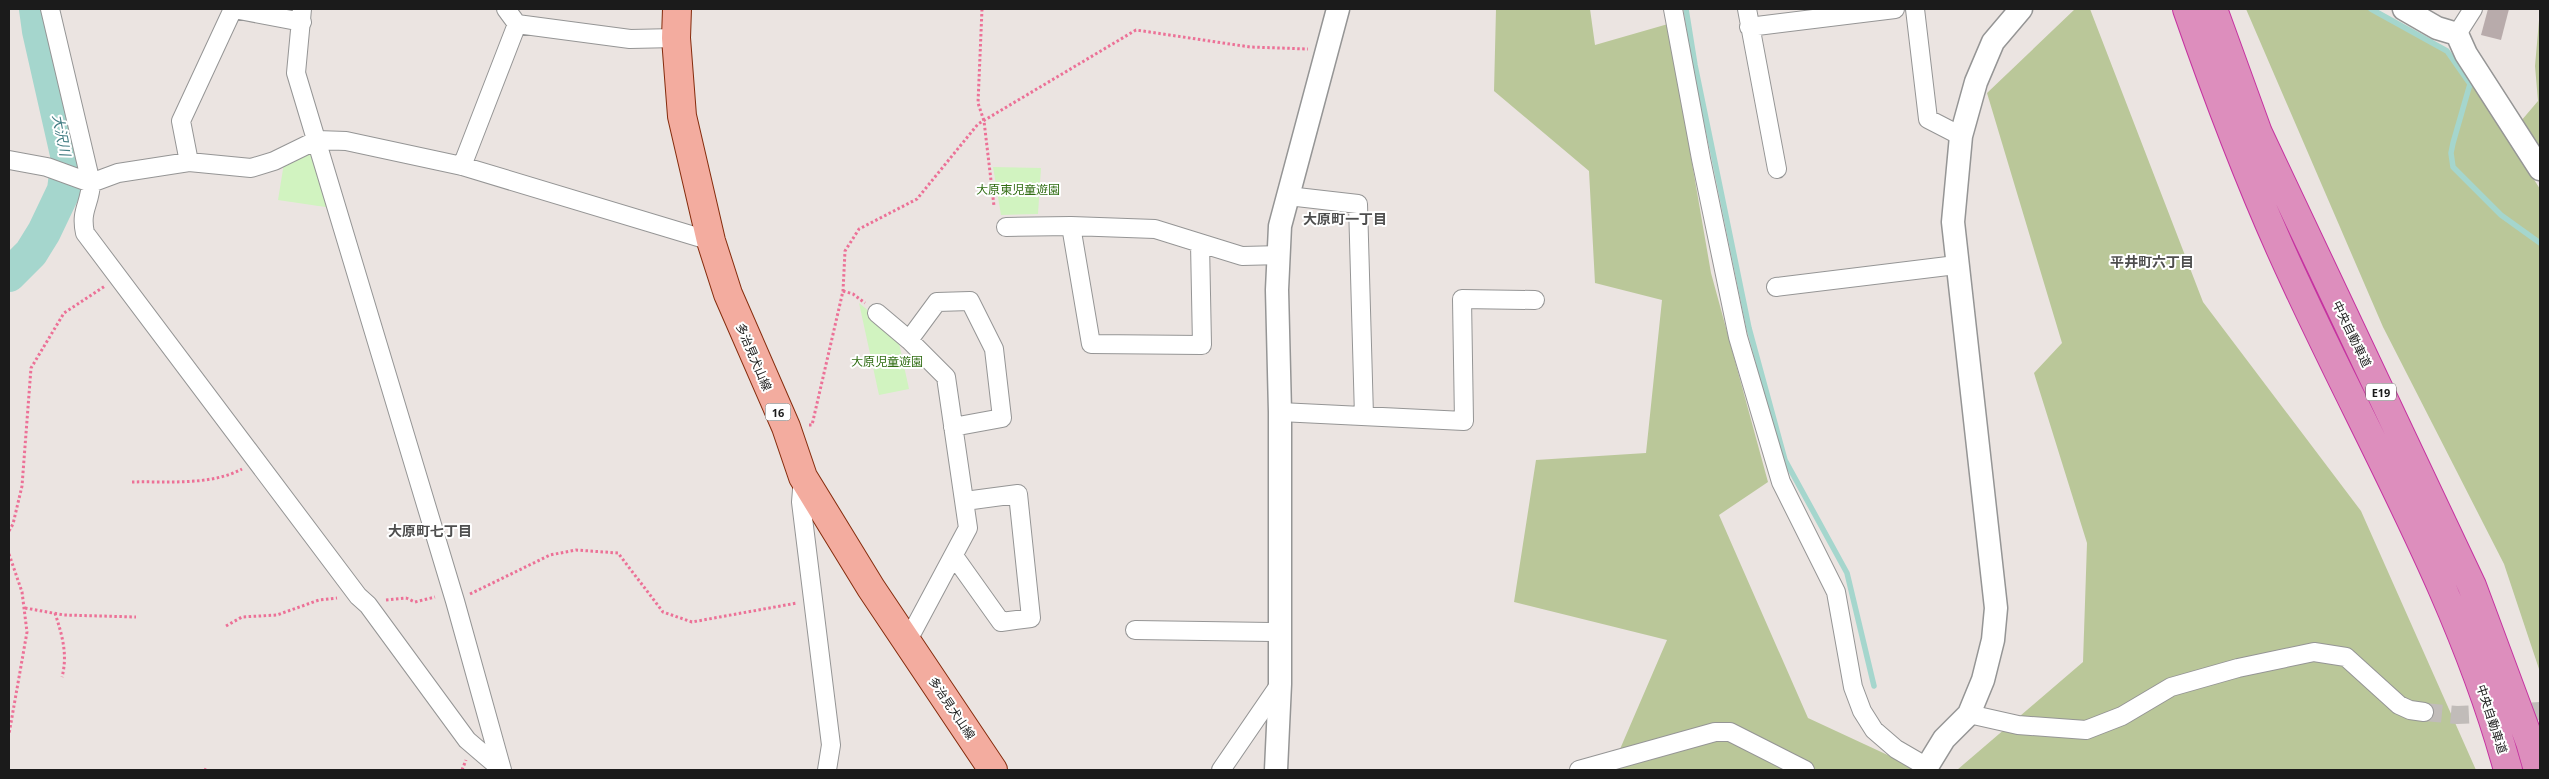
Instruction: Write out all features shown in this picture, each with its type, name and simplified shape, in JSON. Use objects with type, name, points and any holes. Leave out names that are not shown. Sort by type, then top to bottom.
[{"type":"highway","name":"中央自動車道","points":[[2201,12],[2231,131],[2295,282],[2446,595],[2476,671],[2508,770]]},
{"type":"highway","name":"中央自動車道","points":[[2201,12],[2472,586],[2530,742],[2538,770]]},
{"type":"main road","name":"多治見犬山線","points":[[677,9],[676,38],[682,116],[711,241],[728,294],[786,428],[803,477],[907,642],[993,770]]},
{"type":"street","points":[[50,9],[90,195],[82,218],[85,233],[467,740],[501,770]]},
{"type":"street","points":[[189,162],[181,121],[234,9],[302,16],[296,73],[318,140],[454,597],[501,770]]},
{"type":"street","points":[[506,9],[517,24],[630,39],[676,38]]},
{"type":"street","points":[[1276,770],[1280,684],[1280,412],[1277,290],[1280,226],[1338,9]]},
{"type":"street","points":[[1673,9],[1701,160],[1738,337],[1781,482],[1836,592],[1853,687],[1862,711],[1874,730],[1926,769],[1944,739],[1969,714],[1983,680],[1992,640],[1996,608],[1956,264],[1953,222],[1961,136],[1976,82],[1993,42],[2021,9]]},
{"type":"street","points":[[1747,9],[1777,169]]},
{"type":"street","points":[[1749,27],[1895,9]]},
{"type":"street","points":[[1915,9],[1928,119],[1961,136]]},
{"type":"street","points":[[2404,9],[2437,28],[2457,34],[2466,54],[2540,169]]},
{"type":"street","points":[[2457,34],[2473,9]]},
{"type":"street","points":[[462,166],[517,24]]},
{"type":"street","points":[[9,160],[47,167],[87,181],[118,173],[189,162],[251,168],[274,161],[318,140],[346,141],[462,166],[711,241]]},
{"type":"street","points":[[1288,196],[1358,204],[1364,416]]},
{"type":"street","points":[[1006,227],[1071,226],[1155,229],[1242,256],[1279,255]]},
{"type":"street","points":[[1071,226],[1091,344],[1202,345],[1200,243]]},
{"type":"street","points":[[1776,287],[1956,264]]},
{"type":"street","points":[[1280,412],[1464,421],[1462,300],[1535,300]]},
{"type":"street","points":[[909,340],[937,302],[970,301],[994,349],[1002,418],[954,427]]},
{"type":"street","points":[[877,313],[909,340],[946,378],[968,528],[907,642]]},
{"type":"street","points":[[803,477],[801,502],[815,600],[831,745],[827,770]]},
{"type":"street","points":[[954,556],[1001,622],[1031,618],[1018,494],[964,501]]},
{"type":"street","points":[[1135,630],[1280,632]]},
{"type":"street","points":[[1969,714],[2018,725],[2086,730],[2122,716],[2171,687],[2238,668],[2314,652],[2346,657],[2399,704],[2424,712]]},
{"type":"street","points":[[1221,770],[1280,684]]},
{"type":"street","points":[[1579,770],[1715,732],[1730,732],[1805,770]]},
{"type":"path","points":[[982,9],[978,103],[984,121],[994,206]]},
{"type":"path","points":[[786,428],[812,425],[843,291],[846,251],[859,229],[917,200],[978,124],[1136,30],[1250,47],[1326,50]]},
{"type":"path","points":[[9,531],[13,524],[22,486],[31,368],[64,313],[118,277]]},
{"type":"path","points":[[843,291],[853,294],[877,313]]},
{"type":"path","points":[[132,482],[208,479],[230,476],[257,461]]},
{"type":"path","points":[[226,626],[242,617],[277,615],[319,600],[406,598],[415,602],[454,597],[550,555],[576,550],[618,553],[663,612],[692,622],[815,600]]},
{"type":"path","points":[[9,554],[22,592],[27,632],[9,734]]},
{"type":"path","points":[[25,608],[102,617],[122,615],[136,617]]},
{"type":"path","points":[[55,613],[64,638],[66,662],[62,677]]},
{"type":"green space","points":[[1496,9],[1590,9],[1595,45],[1668,24],[1711,273],[1768,482],[1719,515],[1808,718],[1920,770],[1611,770],[1667,640],[1514,602],[1536,460],[1646,453],[1662,300],[1595,283],[1589,171],[1494,91]]},
{"type":"green space","points":[[2075,9],[2090,9],[2203,302],[2361,511],[2476,770],[1957,770],[2083,662],[2087,543],[2034,373],[2062,343],[1987,93]]},
{"type":"green space","points":[[2246,9],[2369,9],[2395,21],[2446,51],[2480,95],[2540,189],[2540,672],[2504,564],[2383,327]]},
{"type":"green space","points":[[2540,9],[2540,148],[2521,121],[2538,101],[2535,66]]},
{"type":"green space","points":[[316,149],[332,208],[278,200],[284,163]]},
{"type":"green space","name":"大原東児童遊園","points":[[993,167],[1041,168],[1038,214],[1001,215]]},
{"type":"green space","name":"大原児童遊園","points":[[859,303],[897,334],[909,389],[879,395]]},
{"type":"building","points":[[2488,9],[2509,9],[2501,40],[2481,35]]},
{"type":"waterway","name":"大沢川","points":[[9,275],[31,253],[44,232],[64,190],[68,159],[39,31],[36,9]]},
{"type":"waterway","points":[[1686,9],[1695,65],[1749,328],[1785,460],[1847,573],[1874,686]]},
{"type":"waterway","points":[[2371,9],[2447,51],[2470,84],[2453,143],[2451,153],[2453,167],[2501,215],[2540,243]]},
{"type":"tunnel","points":[[2424,712],[2457,715],[2540,711]]},
{"type":"district","name":"大原町一丁目","points":[[1345,218]]},
{"type":"district","name":"平井町六丁目","points":[[2152,261]]},
{"type":"district","name":"大原町七丁目","points":[[430,530]]}]
